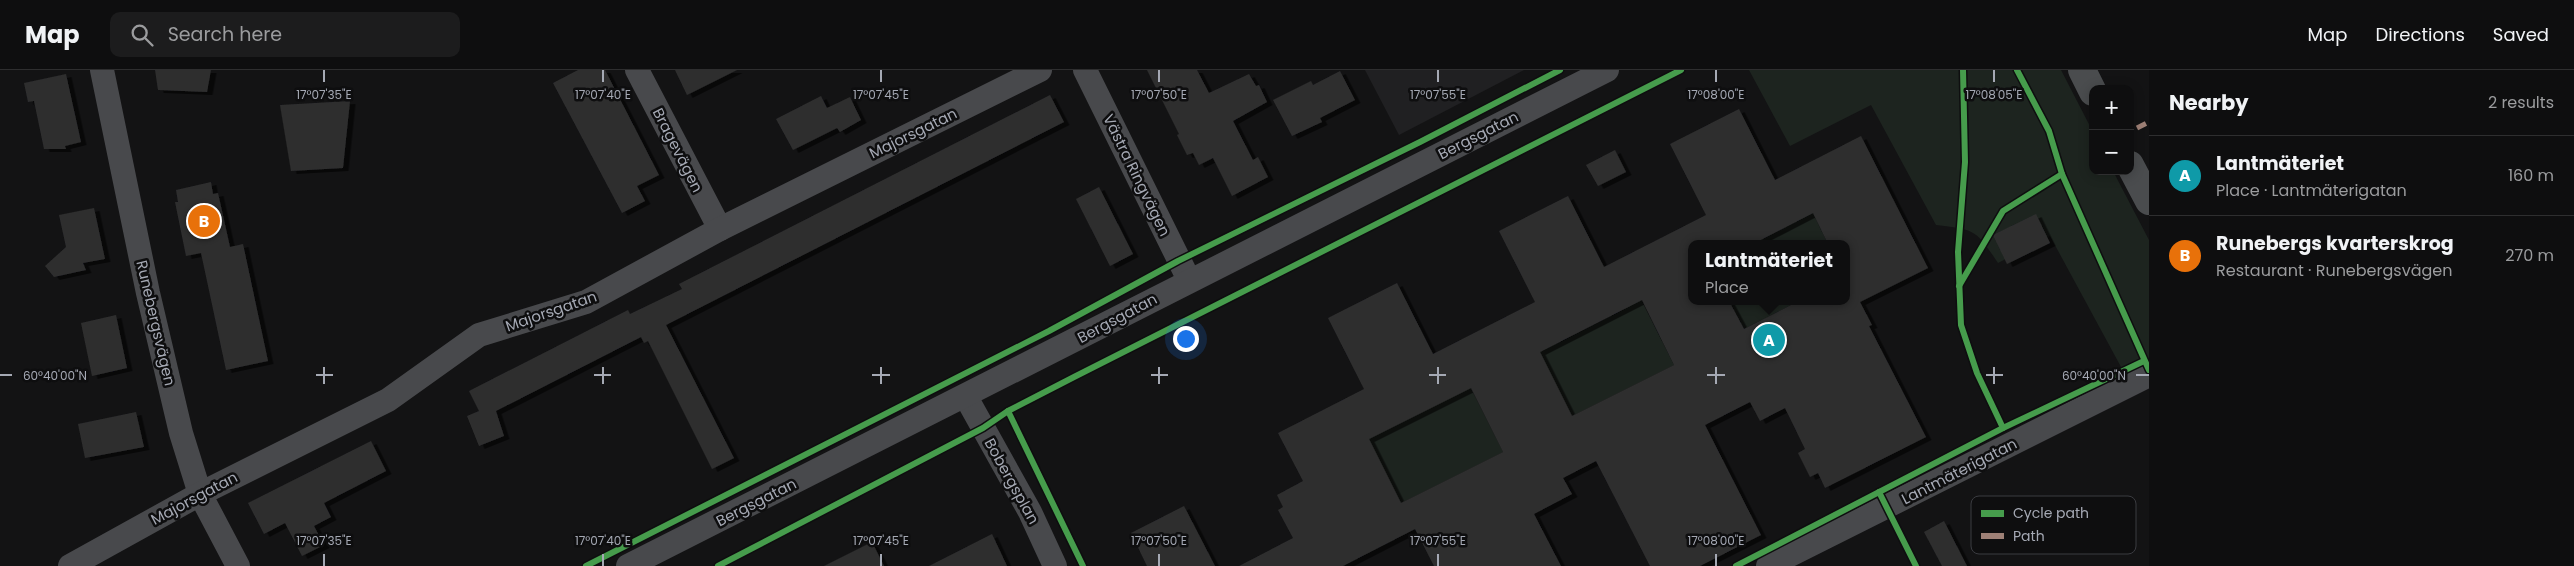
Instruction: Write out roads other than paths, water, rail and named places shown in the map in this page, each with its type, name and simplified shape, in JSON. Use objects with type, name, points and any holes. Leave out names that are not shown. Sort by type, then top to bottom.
[{"type":"main road","points":[[2082,70],[2090,85]]},
{"type":"main road","points":[[2134,173],[2149,201]]},
{"type":"street","name":"Runebergsvägen","points":[[102,70],[148,293],[181,433],[200,494],[238,566]]},
{"type":"street","name":"Bragevägen","points":[[637,70],[720,229]]},
{"type":"street","name":"Majorsgatan","points":[[70,566],[200,494],[388,400],[479,335],[586,302],[720,229],[1040,70]]},
{"type":"street","name":"Västra Ringvägen","points":[[1085,70],[1189,280]]},
{"type":"street","name":"Bergsgatan","points":[[628,566],[966,397],[1189,280],[1607,70]]},
{"type":"street","name":"Lantmäterigatan","points":[[1768,566],[2149,375]]},
{"type":"street","name":"Bobergsplan","points":[[966,397],[1030,512],[1055,566]]},
{"type":"place","name":"Runebergs kvarterskrog","points":[[204,221]]},
{"type":"place","name":"Lantmäteriet","points":[[1769,340]]}]
